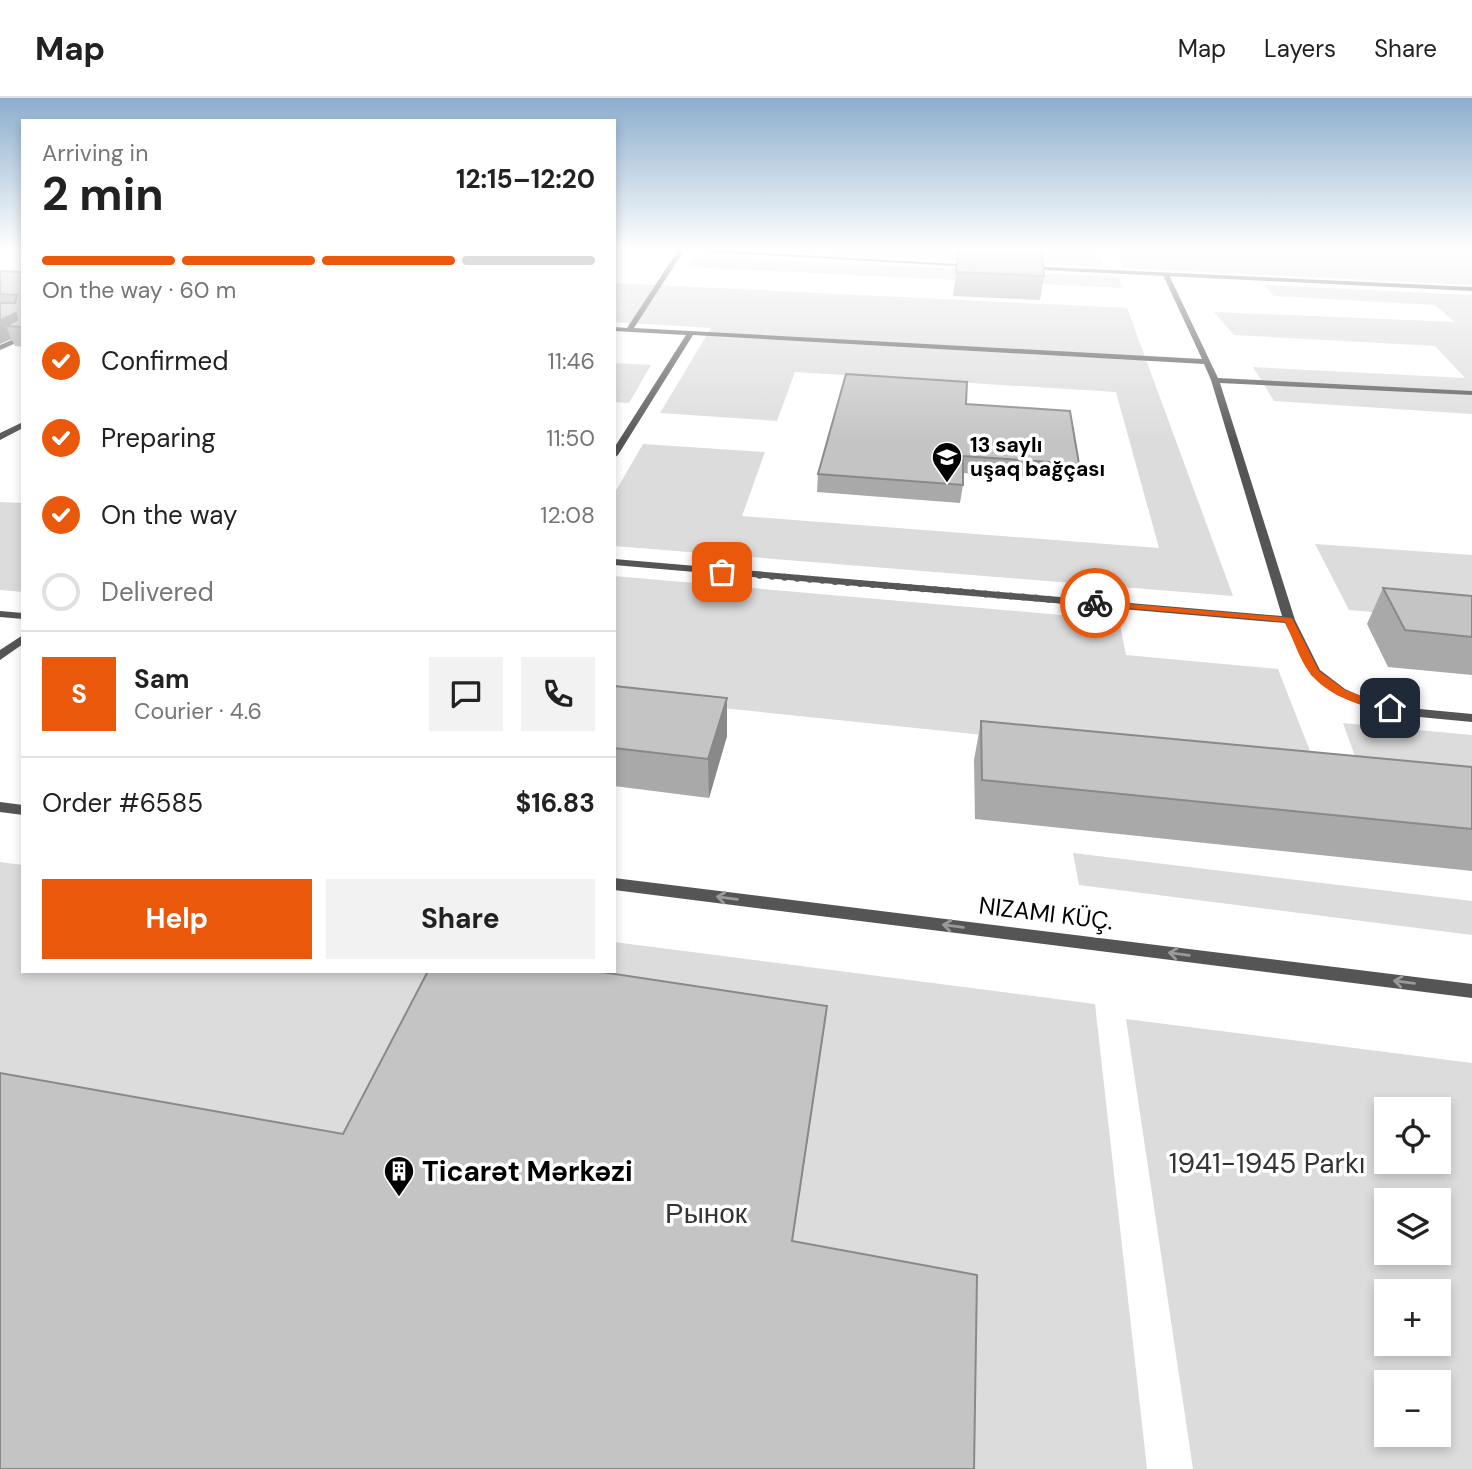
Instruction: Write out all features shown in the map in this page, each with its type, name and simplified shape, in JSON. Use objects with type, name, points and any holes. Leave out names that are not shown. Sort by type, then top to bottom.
[{"type":"street","points":[[629,330],[640,313]]},
{"type":"street","points":[[1184,313],[1216,380],[1289,620],[1315,672],[1341,692],[1371,705],[1472,718]]},
{"type":"street","points":[[616,328],[1208,362]]},
{"type":"street","points":[[616,452],[691,334]]},
{"type":"street","points":[[0,348],[21,338]]},
{"type":"street","points":[[1216,380],[1472,393]]},
{"type":"street","points":[[0,437],[21,425]]},
{"type":"street","points":[[616,562],[1289,620]]},
{"type":"street","points":[[0,614],[21,617]]},
{"type":"street","points":[[0,656],[21,640]]},
{"type":"street","points":[[0,807],[21,810]]},
{"type":"street","name":"NIZAMI KÜÇ.","points":[[616,884],[1472,991]]},
{"type":"green space","points":[[616,313],[1129,313],[1233,596],[616,546],[616,491],[643,444],[765,452],[742,516],[1159,548],[1116,392],[795,372],[777,421],[660,413],[711,328],[616,322]]},
{"type":"green space","points":[[1215,313],[1238,313],[1455,322],[1444,313],[1472,313],[1472,414],[1274,401],[1253,367],[1465,378],[1435,346],[1234,335]]},
{"type":"green space","points":[[616,363],[651,365],[629,403],[616,402]]},
{"type":"green space","points":[[0,502],[21,503],[21,592],[0,590]]},
{"type":"green space","points":[[1315,544],[1472,555],[1472,621],[1349,610]]},
{"type":"green space","points":[[616,576],[1119,620],[1126,655],[1278,669],[1317,769],[616,697]]},
{"type":"green space","points":[[1343,723],[1472,735],[1472,783],[1361,773]]},
{"type":"green space","points":[[1073,853],[1472,901],[1472,935],[1079,885]]},
{"type":"green space","name":"Рынок","points":[[0,862],[21,865],[21,973],[616,973],[616,942],[1095,1004],[1147,1469],[0,1469]]},
{"type":"green space","name":"1941-1945 Parkı","points":[[1126,1019],[1472,1063],[1472,1469],[1193,1469]]},
{"type":"building","points":[[0,313],[21,313],[21,327],[6,326],[17,320],[16,313],[0,320]]},
{"type":"building","points":[[846,374],[967,382],[966,404],[1070,411],[1079,464],[963,456],[963,485],[818,474]]},
{"type":"building","points":[[1383,588],[1472,596],[1472,637],[1405,630]]},
{"type":"building","points":[[616,686],[727,698],[708,759],[616,748]]},
{"type":"building","points":[[981,721],[1472,767],[1472,829],[982,780]]},
{"type":"building","name":"Рынок","points":[[427,973],[608,973],[827,1006],[792,1241],[977,1275],[974,1469],[0,1469],[0,1073],[343,1134]]},
{"type":"way so far","points":[[722,572],[1095,603]]},
{"type":"place","name":"13 saylı uşaq bağçası","points":[[947,484]]},
{"type":"place","name":"Ticarət Mərkəzi","points":[[399,1198]]},
{"type":"route","points":[[1095,603],[1289,620],[1315,672],[1341,692],[1371,705],[1390,708]]}]
